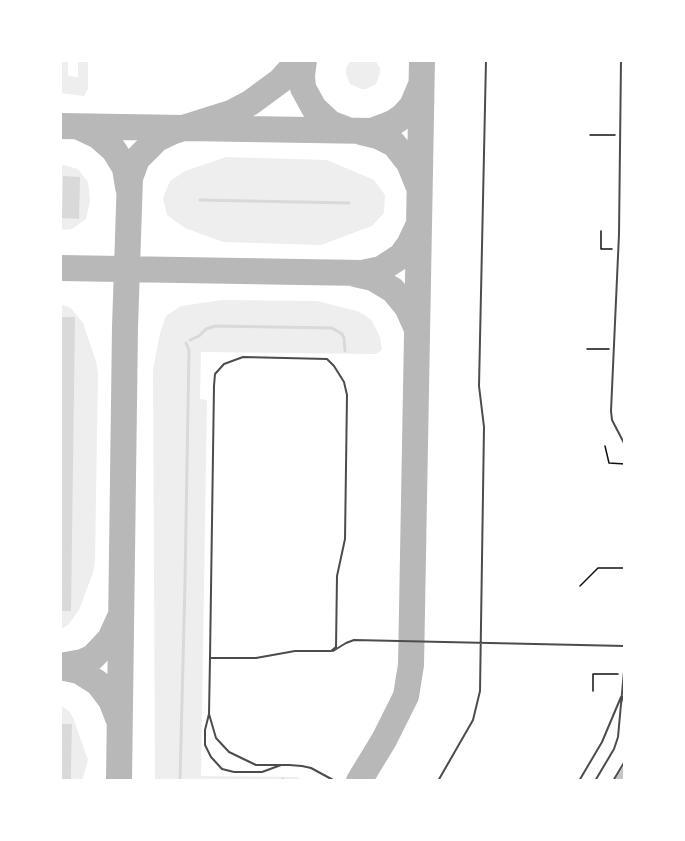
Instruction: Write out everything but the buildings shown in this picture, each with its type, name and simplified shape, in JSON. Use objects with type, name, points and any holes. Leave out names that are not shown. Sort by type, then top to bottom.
[{"type":"lane","points":[[438,781],[467,732],[476,710],[480,691],[484,427],[479,386],[486,60]]},
{"type":"lane","points":[[621,60],[619,234],[611,411],[612,420],[625,445]]},
{"type":"lane","points":[[281,765],[262,772],[234,772],[222,768],[211,758],[205,744],[205,729],[209,714],[214,386],[215,374],[224,364],[235,358],[251,356],[327,359],[344,382],[347,395],[345,539],[337,576],[336,644],[331,651]]},
{"type":"lane","points":[[617,429],[625,437]]},
{"type":"lane","points":[[210,658],[246,659],[295,651],[331,651],[354,640],[625,646]]},
{"type":"lane","points":[[595,781],[614,749],[618,737],[625,660]]},
{"type":"lane","points":[[622,694],[625,710]]},
{"type":"lane","points":[[579,781],[602,742],[622,694]]},
{"type":"lane","points":[[209,714],[216,738],[229,752],[256,765],[311,768],[335,781]]},
{"type":"lane","points":[[613,781],[625,761]]},
{"type":"path","points":[[590,135],[625,135]]},
{"type":"path","points":[[601,231],[601,249],[612,249]]},
{"type":"path","points":[[587,349],[608,349]]},
{"type":"path","points":[[605,447],[609,463],[625,464]]},
{"type":"path","points":[[580,586],[598,568],[625,568]]},
{"type":"path","points":[[593,691],[593,674],[625,674]]},
{"type":"shaded area","points":[[60,60],[68,60],[68,76],[78,77],[78,60],[88,60],[88,89],[84,96],[60,93]]},
{"type":"shaded area","points":[[351,60],[375,60],[380,68],[376,84],[361,89],[350,84],[346,68]]},
{"type":"shaded area","points":[[226,157],[327,160],[374,180],[385,195],[384,213],[372,226],[321,245],[223,242],[185,228],[167,215],[163,198],[170,181],[185,171]]},
{"type":"shaded area","points":[[60,164],[78,169],[88,182],[90,201],[86,219],[72,229],[60,230]]},
{"type":"shaded area","points":[[63,176],[80,177],[79,219],[62,218]]},
{"type":"shaded area","points":[[222,300],[317,301],[365,315],[372,321],[380,337],[382,350],[376,354],[201,352],[200,399],[207,400],[201,776],[297,777],[305,781],[155,781],[153,370],[160,333],[166,316],[181,306]]},
{"type":"shaded area","points":[[60,304],[71,308],[83,323],[98,374],[95,561],[93,573],[79,610],[68,625],[60,630]]},
{"type":"shaded area","points":[[62,317],[75,317],[71,611],[60,611]]},
{"type":"shaded area","points":[[60,705],[70,712],[88,760],[82,781],[71,781],[72,724],[60,724]]},
{"type":"shaded area","points":[[60,724],[72,724],[71,781],[60,781]]},
{"type":"waterway","points":[[200,200],[349,203]]},
{"type":"waterway","points":[[190,340],[215,326],[332,328],[342,334],[345,351]]},
{"type":"waterway","points":[[185,581],[189,350],[186,343]]},
{"type":"waterway","points":[[180,781],[185,582]]},
{"type":"taxiway","points":[[119,781],[125,327],[130,178],[137,159],[157,139],[174,131],[231,113],[250,103],[280,81],[299,60]]},
{"type":"taxiway","points":[[304,60],[303,88],[314,108],[330,123],[348,130]]},
{"type":"taxiway","points":[[359,781],[384,740],[406,696],[411,665],[422,60]]},
{"type":"taxiway","points":[[60,126],[372,131],[393,123],[403,116],[412,106],[420,87]]},
{"type":"taxiway","points":[[81,128],[98,136],[114,150],[125,168],[128,187]]},
{"type":"taxiway","points":[[361,132],[378,136],[394,144],[409,163],[418,185]]},
{"type":"taxiway","points":[[60,268],[362,273],[381,269],[401,256],[418,226]]},
{"type":"taxiway","points":[[355,274],[373,278],[393,290],[407,307],[416,327]]},
{"type":"taxiway","points":[[60,666],[82,662],[93,657],[110,639],[119,619]]},
{"type":"taxiway","points":[[60,667],[79,671],[98,683],[111,700],[118,718]]}]
